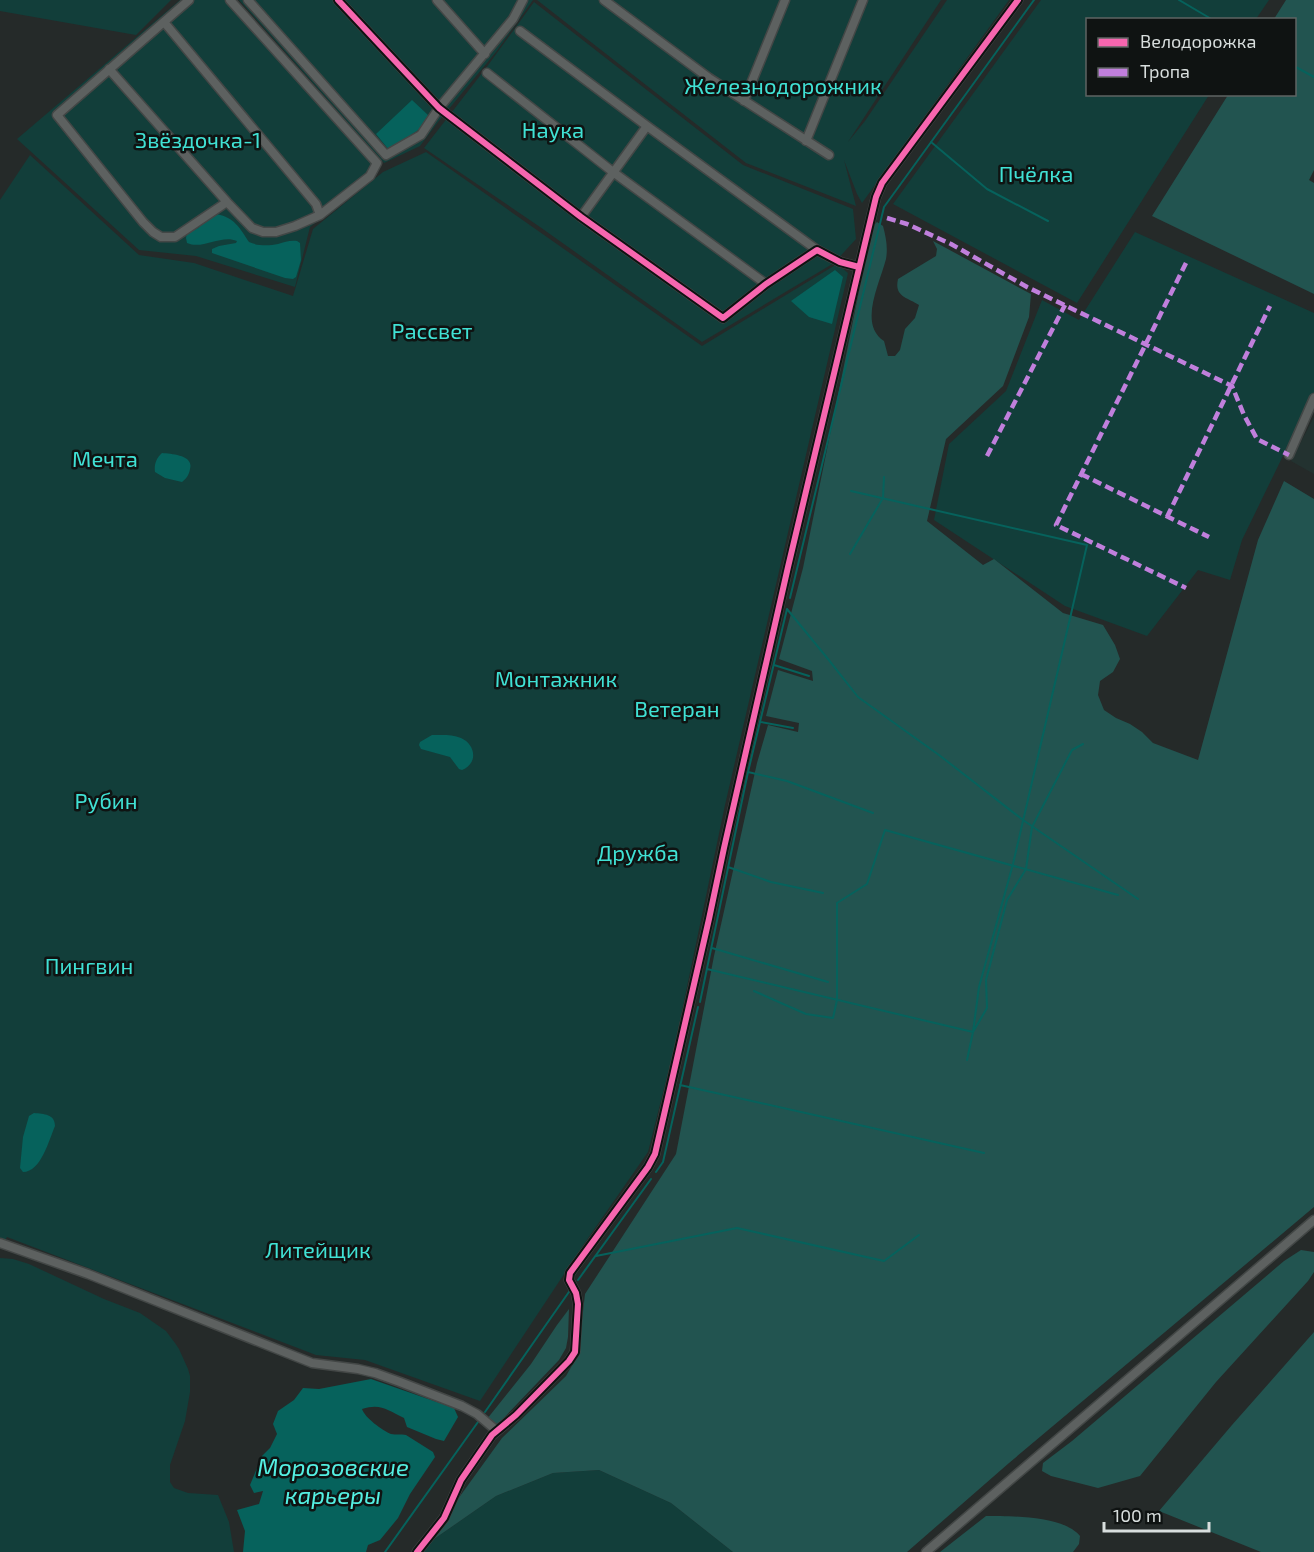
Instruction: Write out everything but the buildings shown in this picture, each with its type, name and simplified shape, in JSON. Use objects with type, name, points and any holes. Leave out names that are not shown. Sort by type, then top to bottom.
[{"type":"street","points":[[189,0],[57,115],[143,222],[161,237],[175,237],[227,202]]},
{"type":"street","points":[[110,69],[252,228],[263,232],[276,232],[320,215],[370,176],[376,164],[230,0]]},
{"type":"street","points":[[248,0],[386,155],[421,135],[439,108],[513,20],[523,0]]},
{"type":"street","points":[[338,0],[439,108],[581,217],[723,318],[766,284],[817,250]]},
{"type":"street","points":[[436,0],[485,54]]},
{"type":"street","points":[[604,0],[709,78],[829,155]]},
{"type":"street","points":[[744,100],[785,0]]},
{"type":"street","points":[[806,141],[863,0]]},
{"type":"street","points":[[417,1552],[444,1518],[461,1480],[487,1443],[569,1361],[575,1352],[578,1304],[576,1293],[569,1280],[570,1273],[648,1167],[655,1154],[785,578],[876,197],[882,183],[1017,0]]},
{"type":"street","points":[[164,22],[316,204],[320,215]]},
{"type":"street","points":[[520,31],[817,250],[840,262],[859,267]]},
{"type":"street","points":[[487,73],[613,172],[766,284]]},
{"type":"street","points":[[581,217],[646,126]]},
{"type":"street","points":[[1289,456],[1314,398]]},
{"type":"street","points":[[926,1552],[1314,1220]]},
{"type":"street","points":[[0,1243],[88,1274],[312,1363],[358,1369],[400,1382],[462,1406],[477,1414],[497,1431]]},
{"type":"shaded area","points":[[1286,0],[1314,0],[1314,170],[1309,180],[1314,183],[1314,294],[1152,216],[1227,96],[1296,96],[1296,18],[1275,18]]},
{"type":"shaded area","points":[[877,222],[883,226],[887,255],[872,314],[876,334],[884,341],[888,356],[895,356],[900,350],[905,329],[915,318],[919,305],[900,293],[897,285],[898,279],[936,256],[937,249],[933,241],[1031,294],[1029,317],[1003,386],[946,439],[927,521],[983,565],[994,559],[1063,613],[1103,625],[1120,659],[1113,672],[1100,681],[1098,695],[1104,710],[1142,732],[1153,743],[1198,760],[1258,540],[1284,481],[1314,499],[1314,1207],[1009,1463],[907,1552],[733,1552],[671,1503],[599,1470],[553,1473],[496,1496],[424,1546],[502,1438],[566,1376],[578,1355],[585,1294],[676,1154],[714,956],[757,763],[768,725],[798,732],[799,723],[766,716],[778,670],[813,681],[812,671],[779,659],[803,568],[872,227]]},
{"type":"shaded area","points":[[1314,417],[1314,474],[1291,461]]},
{"type":"shaded area","points":[[1301,1250],[1314,1252],[1314,1272],[1308,1281],[1216,1382],[1140,1476],[1098,1488],[1051,1476],[1042,1471],[1043,1463],[1284,1261]]},
{"type":"shaded area","points":[[569,1309],[566,1348],[559,1360],[500,1422],[496,1424],[487,1419],[531,1364]]},
{"type":"shaded area","points":[[1314,1332],[1314,1552],[1261,1552],[1159,1511],[1232,1425]]},
{"type":"shaded area","points":[[986,1516],[1037,1518],[1062,1524],[1080,1536],[1079,1544],[1073,1552],[940,1552]]},
{"type":"green space","points":[[0,0],[171,0],[136,35],[0,11]]},
{"type":"green space","name":"Звёздочка-1","points":[[180,0],[232,0],[379,165],[374,176],[310,227],[295,287],[196,256],[139,250],[17,139]]},
{"type":"green space","points":[[239,0],[533,0],[496,52],[420,146],[384,163]]},
{"type":"green space","name":"Железнодорожник","points":[[537,0],[941,0],[848,142],[865,121],[947,0],[1009,0],[862,203],[844,160],[856,206],[746,163]]},
{"type":"green space","name":"Пчёлка","points":[[1041,0],[1269,0],[1257,18],[1086,18],[1086,96],[1208,96],[1077,303],[893,204]]},
{"type":"green space","name":"Наука","points":[[534,2],[743,165],[853,209],[856,239],[834,263],[702,342],[424,148]]},
{"type":"green space","points":[[426,152],[702,346],[837,264],[848,273],[725,805],[674,1049],[648,1152],[480,1401],[365,1360],[316,1355],[7,1237],[0,1249],[0,200],[30,155],[139,255],[194,263],[293,296],[313,229],[383,172]]},
{"type":"green space","points":[[1135,232],[1314,313],[1314,392],[1242,540],[1230,580],[1198,570],[1147,636],[1065,606],[934,520],[949,444],[1006,391],[1042,300],[1079,320]]},
{"type":"green space","points":[[0,1258],[29,1264],[140,1313],[166,1331],[179,1349],[190,1376],[185,1421],[170,1465],[170,1482],[174,1488],[188,1493],[218,1495],[229,1522],[234,1552],[0,1552]]},
{"type":"green space","points":[[599,1470],[671,1503],[733,1552],[421,1552],[424,1546],[496,1496],[553,1473]]},
{"type":"water","points":[[412,100],[428,115],[427,124],[389,150],[376,134]]},
{"type":"water","points":[[216,214],[232,220],[249,242],[259,245],[292,241],[300,243],[301,260],[296,277],[285,278],[212,253],[212,249],[219,246],[236,243],[237,241],[231,239],[199,245],[187,243],[187,233],[198,228]]},
{"type":"water","points":[[835,270],[843,277],[832,324],[809,317],[791,301]]},
{"type":"water","points":[[162,453],[181,456],[189,461],[190,471],[182,482],[165,478],[155,472],[156,462]]},
{"type":"water","points":[[432,735],[454,736],[466,741],[472,749],[471,763],[462,770],[450,757],[421,749],[420,742]]},
{"type":"water","points":[[34,1113],[51,1117],[55,1126],[47,1147],[35,1167],[23,1172],[20,1168],[23,1137],[29,1116]]},
{"type":"water","name":"Морозовские карьеры","points":[[371,1379],[454,1408],[458,1417],[444,1441],[407,1427],[404,1418],[384,1408],[362,1409],[370,1420],[383,1430],[391,1434],[406,1435],[433,1452],[435,1457],[410,1494],[398,1518],[380,1540],[368,1545],[366,1552],[243,1552],[245,1531],[237,1510],[259,1504],[263,1491],[254,1493],[250,1485],[262,1456],[270,1448],[277,1434],[273,1424],[278,1411],[294,1400],[303,1388],[319,1389]]},
{"type":"waterway","points":[[790,598],[884,207],[1034,0]]},
{"type":"waterway","points":[[1179,0],[1210,18]]},
{"type":"waterway","points":[[1296,67],[1314,77]]},
{"type":"waterway","points":[[931,142],[987,189],[1048,221]]},
{"type":"waterway","points":[[850,554],[883,498],[884,477]]},
{"type":"waterway","points":[[851,491],[1087,545],[1013,864],[979,987],[967,1060]]},
{"type":"waterway","points":[[787,609],[858,697],[939,755],[1023,820],[1138,899]]},
{"type":"waterway","points":[[700,1002],[748,772],[787,609]]},
{"type":"waterway","points":[[774,665],[809,676]]},
{"type":"waterway","points":[[761,722],[793,728]]},
{"type":"waterway","points":[[707,969],[973,1032],[987,1008],[986,980],[1007,900],[1026,869],[1032,827],[1072,750],[1083,744]]},
{"type":"waterway","points":[[748,772],[787,781],[873,813]]},
{"type":"waterway","points":[[754,991],[806,1014],[833,1018],[837,1000],[837,903],[867,884],[885,830],[1118,895]]},
{"type":"waterway","points":[[728,867],[771,882],[823,893]]},
{"type":"waterway","points":[[712,948],[828,982]]},
{"type":"waterway","points":[[656,1172],[663,1162],[698,1007]]},
{"type":"waterway","points":[[680,1085],[984,1153]]},
{"type":"waterway","points":[[578,1280],[651,1179]]},
{"type":"waterway","points":[[596,1256],[737,1228],[884,1261],[919,1235]]},
{"type":"waterway","points":[[485,1412],[571,1289]]},
{"type":"waterway","points":[[385,1552],[478,1422]]},
{"type":"marked path","points":[[887,218],[907,224],[951,244],[1027,287],[1232,386],[1257,439],[1289,455]]},
{"type":"marked path","points":[[1186,263],[1056,525],[1186,588]]},
{"type":"marked path","points":[[987,456],[1065,305]]},
{"type":"marked path","points":[[1167,517],[1270,306]]},
{"type":"marked path","points":[[1081,474],[1209,537]]},
{"type":"cycle path","points":[[338,0],[439,108],[581,217],[723,318],[766,284],[817,250],[840,262],[859,267]]},
{"type":"cycle path","points":[[417,1552],[444,1518],[461,1480],[492,1435],[516,1415],[575,1352],[578,1304],[576,1293],[569,1280],[570,1273],[648,1167],[655,1154],[788,567],[876,197],[882,183],[1018,0]]},
{"type":"park label","name":"Рассвет","points":[[432,330]]},
{"type":"park label","name":"Мечта","points":[[105,458]]},
{"type":"park label","name":"Монтажник","points":[[556,678]]},
{"type":"park label","name":"Ветеран","points":[[677,708]]},
{"type":"park label","name":"Рубин","points":[[106,800]]},
{"type":"park label","name":"Дружба","points":[[638,852]]},
{"type":"park label","name":"Пингвин","points":[[89,965]]},
{"type":"park label","name":"Литейщик","points":[[318,1249]]}]
